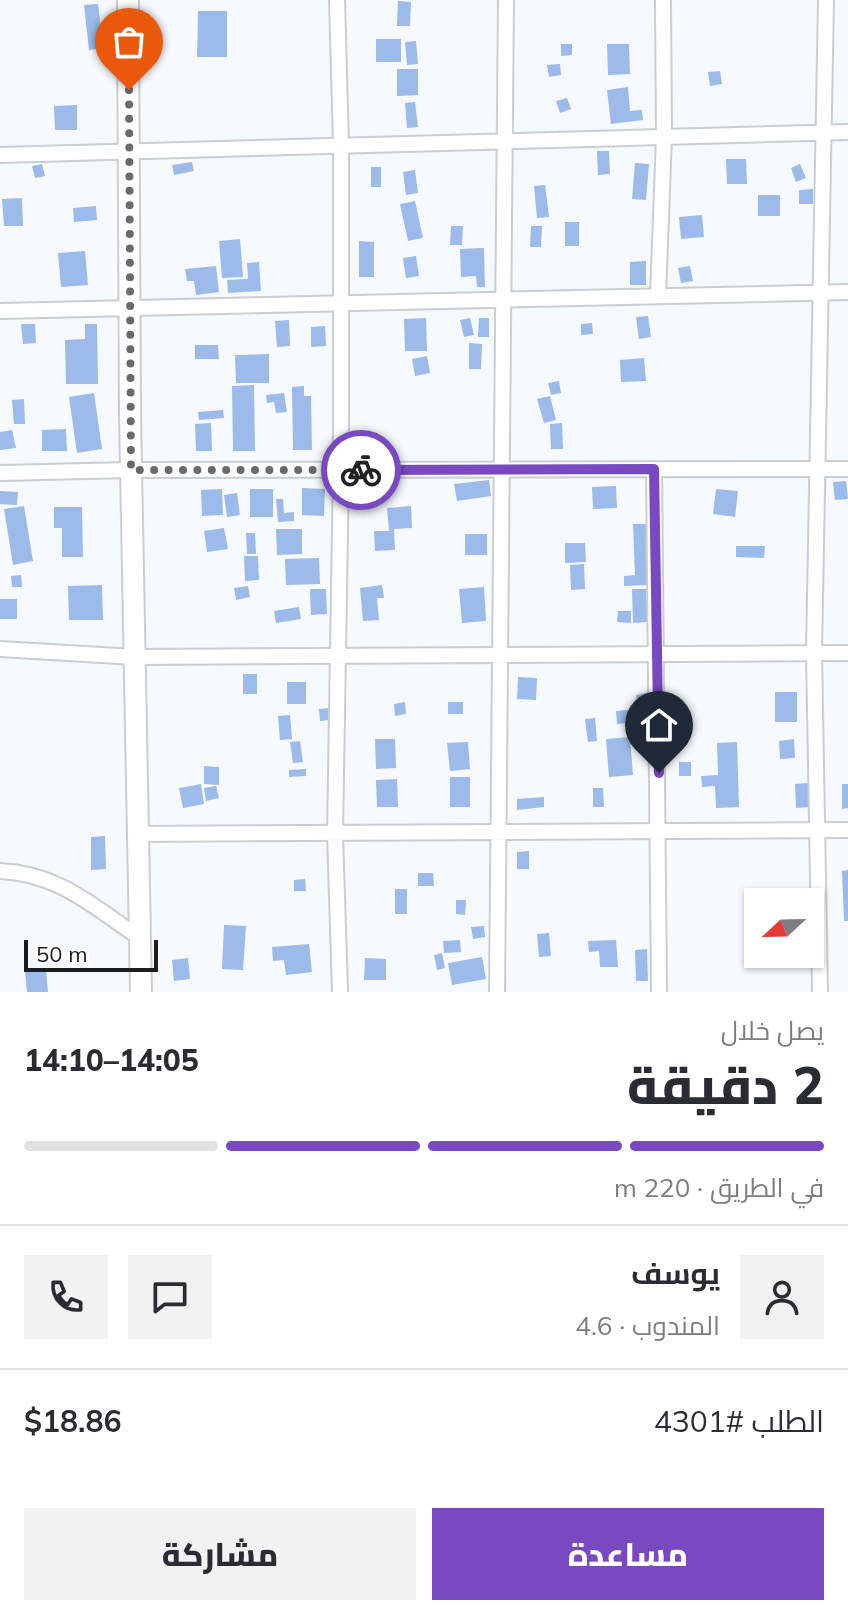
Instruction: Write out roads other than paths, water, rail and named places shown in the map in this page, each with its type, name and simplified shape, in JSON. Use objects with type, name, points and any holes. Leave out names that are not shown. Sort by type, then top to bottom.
[{"type":"main road","points":[[128,0],[131,470],[141,992]]},
{"type":"street","points":[[337,0],[341,145],[341,470],[335,834],[340,992]]},
{"type":"street","points":[[497,992],[506,0]]},
{"type":"street","points":[[658,296],[664,137],[663,0]]},
{"type":"street","points":[[820,992],[814,652],[826,0]]},
{"type":"street","points":[[0,155],[848,132]]},
{"type":"street","points":[[0,311],[848,292]]},
{"type":"street","points":[[654,469],[659,992]]},
{"type":"street","points":[[0,473],[848,469]]},
{"type":"street","points":[[0,649],[135,657],[848,653]]},
{"type":"street","points":[[138,834],[848,830]]},
{"type":"street","points":[[0,871],[40,876],[59,884],[140,938]]}]
